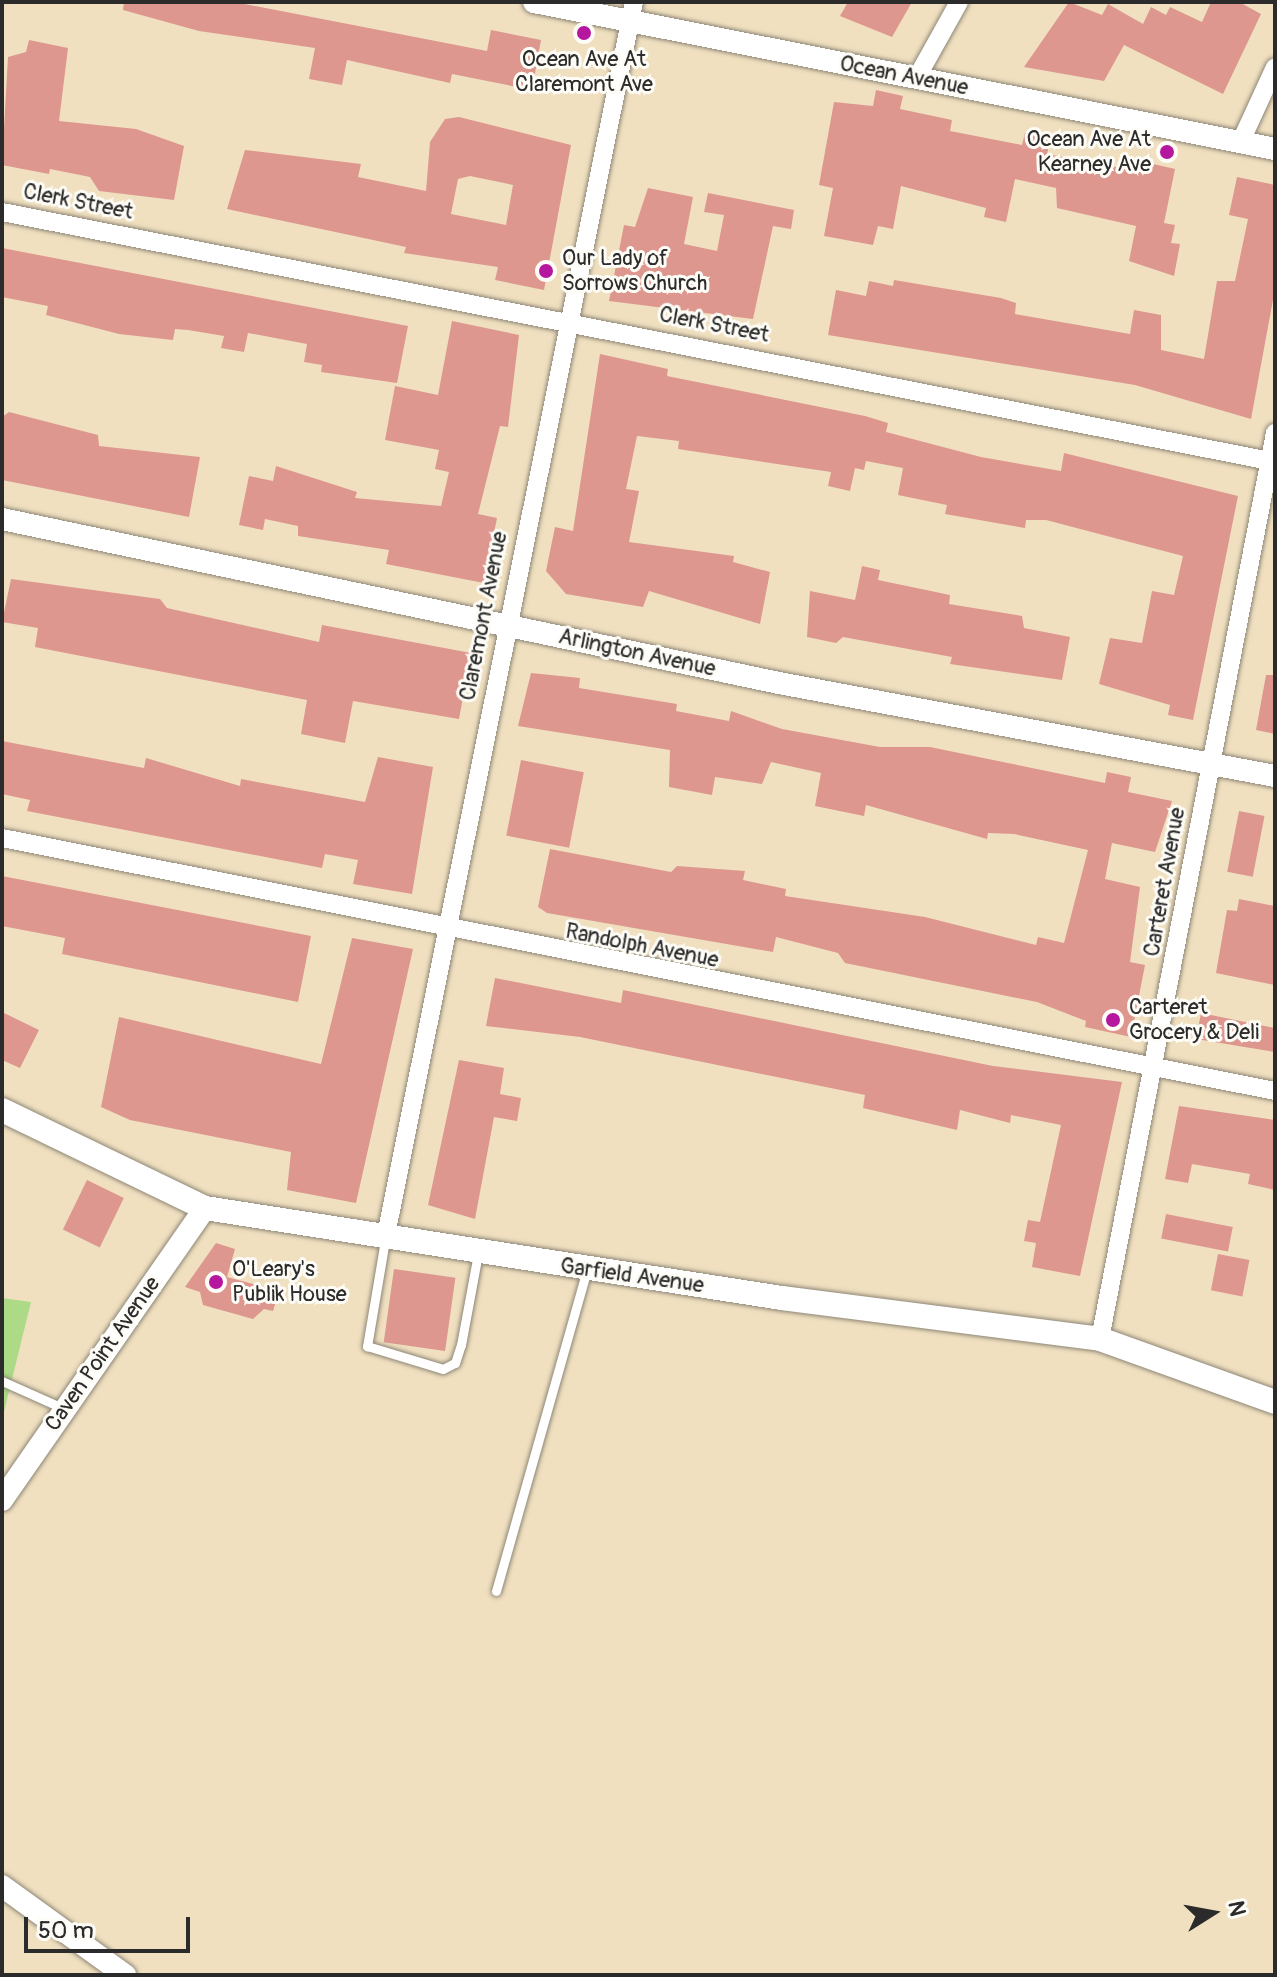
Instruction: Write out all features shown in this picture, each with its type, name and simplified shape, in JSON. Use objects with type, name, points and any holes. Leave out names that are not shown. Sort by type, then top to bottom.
[{"type":"main road","name":"Garfield Avenue","points":[[2,1110],[205,1208],[385,1240],[1100,1339],[1275,1402]]},
{"type":"street","name":"Ocean Avenue","points":[[534,2],[631,11],[916,79],[1275,149]]},
{"type":"street","points":[[916,79],[959,2]]},
{"type":"street","name":"Claremont Avenue","points":[[385,1240],[631,11]]},
{"type":"street","points":[[1241,141],[1275,67]]},
{"type":"street","name":"Clerk Street","points":[[2,212],[568,320],[1272,462]]},
{"type":"street","name":"Carteret Avenue","points":[[1100,1339],[1158,1067],[1210,762],[1272,462],[1275,433]]},
{"type":"street","name":"Arlington Avenue","points":[[2,519],[506,626],[1275,776]]},
{"type":"street","name":"Randolph Avenue","points":[[2,838],[447,931],[1275,1091]]},
{"type":"street","name":"Caven Point Avenue","points":[[2,1500],[205,1208]]},
{"type":"street","points":[[2,1886],[125,1975]]},
{"type":"lane","points":[[385,1240],[367,1346],[443,1369],[455,1363],[461,1345],[478,1253]]},
{"type":"lane","points":[[496,1591],[587,1269]]},
{"type":"lane","points":[[2,1381],[65,1409]]},
{"type":"green space","points":[[2,1298],[31,1302],[2,1420]]},
{"type":"building","points":[[124,2],[234,2],[487,51],[491,30],[541,40],[532,90],[452,74],[450,83],[347,60],[342,85],[309,79],[315,48],[199,31],[123,10]]},
{"type":"building","points":[[848,2],[912,2],[892,37],[840,16]]},
{"type":"building","points":[[1069,2],[1102,15],[1108,4],[1143,24],[1151,7],[1166,15],[1170,7],[1202,22],[1211,2],[1239,2],[1261,14],[1223,94],[1124,45],[1104,81],[1024,67]]},
{"type":"building","points":[[29,40],[68,48],[59,121],[136,129],[184,146],[174,200],[99,191],[90,177],[50,169],[49,174],[2,165],[8,57],[26,52]]},
{"type":"building","points":[[876,90],[903,96],[900,109],[952,120],[950,131],[1022,145],[1025,133],[1051,138],[1047,154],[1147,173],[1149,163],[1175,169],[1164,223],[1175,225],[1171,243],[1180,244],[1174,276],[1129,261],[1136,226],[1057,208],[1056,188],[1015,179],[1006,222],[984,217],[986,208],[901,186],[893,229],[878,226],[873,245],[824,236],[833,188],[819,185],[834,102],[873,106]]},
{"type":"building","points":[[459,117],[571,145],[544,290],[495,280],[498,267],[404,253],[406,247],[227,209],[245,150],[361,164],[358,177],[426,191],[430,142],[445,119]],"holes":[[[470,176],[513,185],[506,225],[451,214],[458,179]]]},
{"type":"building","points":[[1237,177],[1275,185],[1275,289],[1251,419],[1135,385],[828,335],[836,290],[866,296],[869,281],[893,286],[894,280],[1001,298],[1016,303],[1015,314],[1130,334],[1134,310],[1161,315],[1161,350],[1204,359],[1217,281],[1235,281],[1248,219],[1229,215]]},
{"type":"building","points":[[648,188],[693,197],[684,244],[717,251],[724,215],[704,212],[708,193],[794,210],[791,229],[773,226],[753,319],[609,301],[624,225],[635,227]]},
{"type":"building","points":[[2,248],[408,326],[397,383],[321,372],[322,365],[304,362],[307,344],[248,333],[244,352],[221,348],[224,336],[175,329],[173,340],[119,334],[46,315],[48,306],[2,297]]},
{"type":"building","points":[[452,321],[519,335],[508,427],[500,426],[478,514],[497,518],[484,583],[386,564],[389,550],[298,536],[298,526],[265,519],[263,530],[239,525],[249,476],[273,481],[276,466],[357,492],[355,498],[441,506],[449,472],[435,469],[439,450],[385,440],[395,386],[438,395]]},
{"type":"building","points":[[600,354],[668,369],[667,376],[865,416],[888,423],[886,432],[981,457],[1061,471],[1064,453],[1238,496],[1193,720],[1168,715],[1170,705],[1099,684],[1110,638],[1142,643],[1152,591],[1174,595],[1183,556],[1046,520],[1026,520],[1025,528],[945,514],[947,505],[898,495],[903,468],[866,461],[864,470],[855,468],[850,491],[828,486],[831,472],[678,449],[679,441],[637,436],[626,489],[639,491],[629,542],[734,556],[733,562],[770,572],[760,624],[649,591],[643,607],[566,594],[546,571],[555,527],[573,531]]},
{"type":"building","points":[[9,412],[98,435],[99,446],[200,457],[189,517],[2,480],[2,417]]},
{"type":"building","points":[[862,566],[880,570],[878,580],[950,595],[949,604],[1022,616],[1024,628],[1070,637],[1062,680],[950,664],[952,657],[843,637],[836,643],[807,637],[810,591],[855,600]]},
{"type":"building","points":[[11,579],[160,599],[167,608],[319,642],[322,625],[471,653],[459,719],[353,701],[345,743],[301,734],[307,700],[35,647],[38,628],[2,622]]},
{"type":"building","points":[[531,673],[580,678],[579,688],[677,704],[676,711],[729,721],[731,711],[782,729],[880,747],[930,747],[1105,783],[1107,772],[1131,777],[1128,792],[1172,801],[1155,852],[1112,843],[1105,879],[1140,887],[1130,962],[1145,965],[1131,1037],[1085,1027],[1086,1021],[1037,1002],[845,963],[838,953],[776,937],[773,952],[547,913],[538,907],[550,849],[671,872],[677,866],[745,871],[743,880],[786,889],[785,896],[925,917],[1036,945],[1038,937],[1064,943],[1088,850],[1014,834],[988,833],[987,839],[866,805],[864,816],[815,806],[821,773],[771,762],[762,784],[715,777],[712,795],[669,787],[670,750],[518,726]]},
{"type":"building","points":[[1266,675],[1275,675],[1275,734],[1256,730]]},
{"type":"building","points":[[2,741],[144,768],[146,758],[240,786],[241,779],[365,802],[378,757],[433,767],[412,894],[353,884],[358,860],[325,854],[322,868],[27,811],[30,800],[2,794]]},
{"type":"building","points":[[521,760],[584,772],[569,848],[506,836]]},
{"type":"building","points":[[1239,811],[1265,816],[1253,877],[1227,872]]},
{"type":"building","points":[[2,876],[311,936],[298,1002],[62,954],[65,938],[2,926]]},
{"type":"building","points":[[1239,899],[1275,906],[1275,985],[1216,973],[1227,910],[1237,911]]},
{"type":"building","points":[[352,938],[413,949],[356,1203],[287,1190],[291,1152],[130,1120],[101,1107],[119,1017],[321,1064]]},
{"type":"building","points":[[495,978],[621,1003],[623,990],[993,1066],[1122,1082],[1080,1276],[1032,1267],[1036,1243],[1024,1241],[1028,1220],[1040,1222],[1061,1125],[1011,1115],[1010,1123],[960,1110],[957,1130],[863,1108],[865,1095],[580,1037],[486,1026]]},
{"type":"building","points":[[2,1012],[39,1030],[20,1068],[2,1060]]},
{"type":"building","points":[[1201,1013],[1275,1028],[1275,1052],[1196,1039]]},
{"type":"building","points":[[459,1060],[504,1068],[500,1094],[521,1098],[517,1121],[494,1117],[475,1219],[428,1205]]},
{"type":"building","points":[[1179,1106],[1275,1120],[1275,1190],[1248,1184],[1250,1174],[1192,1164],[1188,1183],[1165,1179]]},
{"type":"building","points":[[87,1180],[124,1198],[100,1247],[63,1229]]},
{"type":"building","points":[[1166,1214],[1233,1227],[1228,1252],[1161,1239]]},
{"type":"building","name":"O'Leary's Publik House","points":[[216,1243],[235,1249],[227,1277],[279,1291],[273,1311],[264,1309],[253,1319],[203,1305],[200,1292],[185,1287]]},
{"type":"building","points":[[1218,1254],[1249,1260],[1242,1296],[1211,1290]]},
{"type":"building","points":[[394,1269],[455,1278],[445,1351],[384,1342]]},
{"type":"place","name":"Ocean Ave At Claremont Ave","points":[[584,33]]},
{"type":"place","name":"Ocean Ave At Kearney Ave","points":[[1167,152]]},
{"type":"place","name":"Our Lady of Sorrows Church","points":[[546,271]]},
{"type":"place","name":"Carteret Grocery & Deli","points":[[1113,1020]]},
{"type":"place","name":"O'Leary's Publik House","points":[[216,1282]]}]
